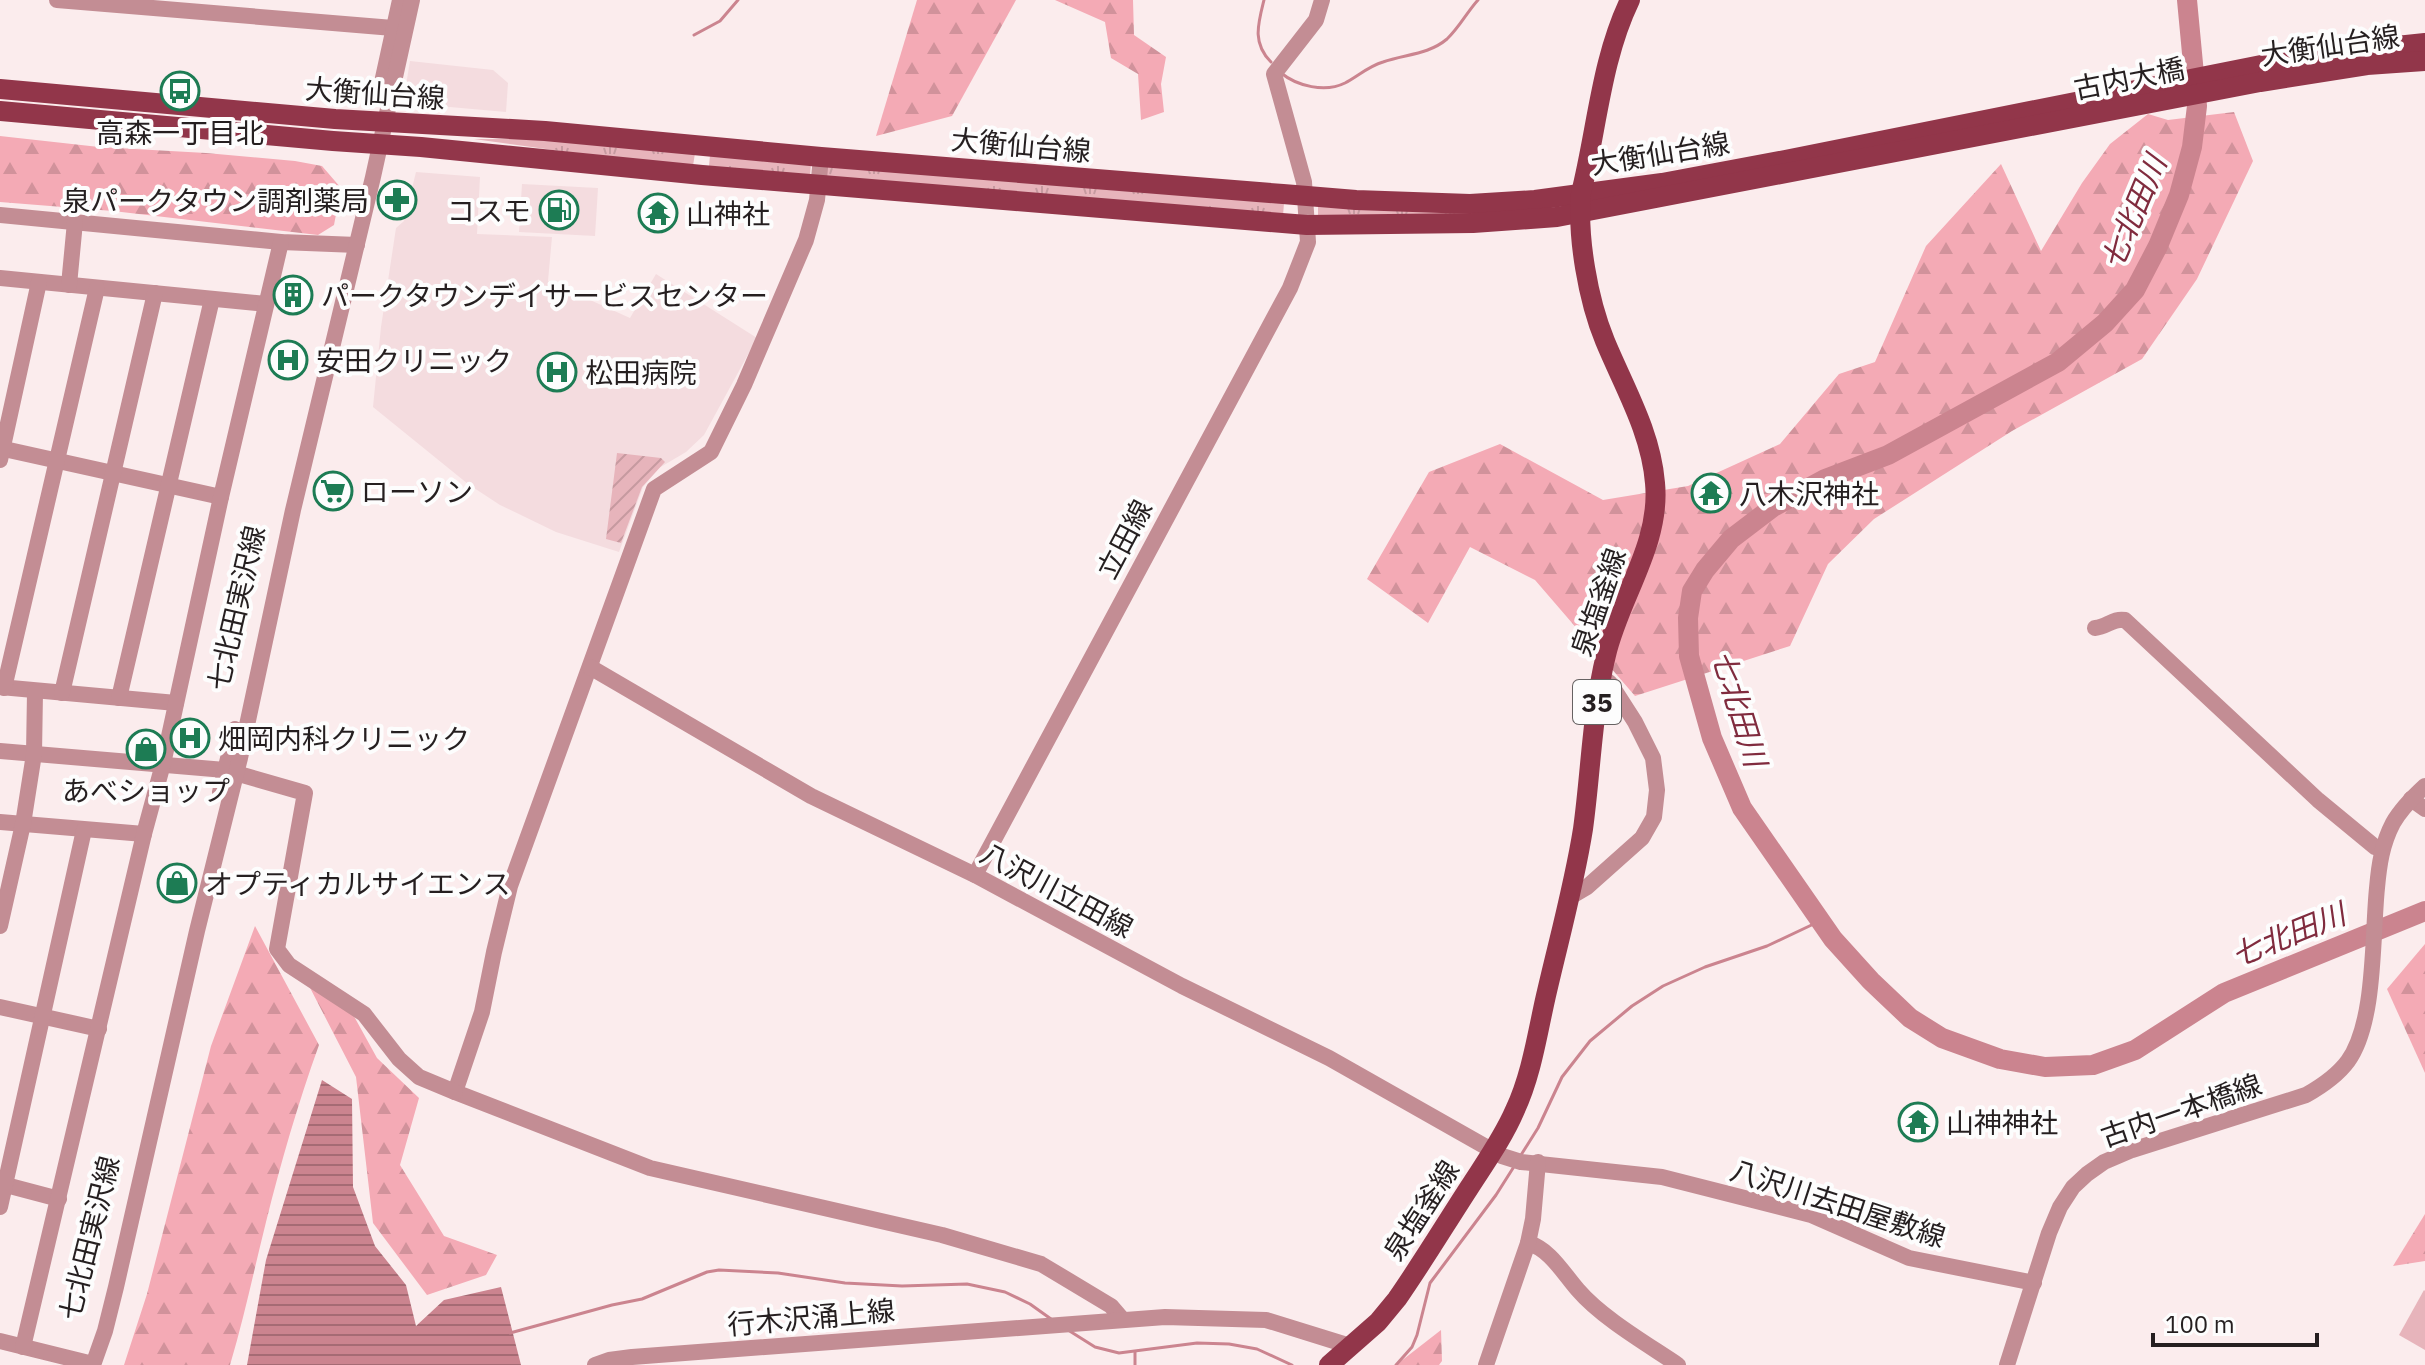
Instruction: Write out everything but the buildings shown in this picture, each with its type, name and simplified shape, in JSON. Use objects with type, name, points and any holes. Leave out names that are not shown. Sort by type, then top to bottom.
[{"type":"main road","name":"泉塩釜線","points":[[1330,1364],[1378,1322],[1397,1299],[1497,1154],[1524,1088],[1570,897],[1582,830],[1601,676],[1620,607],[1646,547],[1656,483],[1639,417],[1600,329],[1586,269],[1580,203],[1608,62],[1630,0]]},
{"type":"main road","name":"大衡仙台線","points":[[2250,75],[2351,49],[2425,43]]},
{"type":"main road","name":"大衡仙台線","points":[[2250,75],[2425,61]]},
{"type":"main road","name":"古内大橋","points":[[2029,118],[2250,75]]},
{"type":"main road","name":"大衡仙台線","points":[[0,89],[378,122],[545,131],[821,157],[1306,196],[1470,204],[1535,200],[1580,203]]},
{"type":"main road","name":"大衡仙台線","points":[[0,111],[702,175],[1307,225],[1473,223],[2029,118]]},
{"type":"street","points":[[57,0],[247,8],[393,28]]},
{"type":"street","points":[[0,1341],[88,1364],[105,1331],[293,510],[374,144],[400,0]]},
{"type":"street","points":[[378,122],[412,0]]},
{"type":"street","name":"立田線","points":[[975,875],[1290,288],[1306,251],[1306,196],[1274,74],[1316,20],[1322,0]]},
{"type":"street","points":[[702,175],[705,146]]},
{"type":"street","points":[[455,1092],[482,1012],[510,886],[654,489],[711,452],[744,385],[806,240],[819,185],[821,157]]},
{"type":"street","points":[[0,215],[281,242],[351,245]]},
{"type":"street","points":[[69,285],[75,222]]},
{"type":"street","points":[[23,1347],[163,764],[281,242]]},
{"type":"street","points":[[0,278],[266,304]]},
{"type":"street","points":[[39,282],[1,452],[58,460],[221,497]]},
{"type":"street","points":[[97,288],[2,688],[176,703]]},
{"type":"street","points":[[62,693],[155,293]]},
{"type":"street","points":[[119,698],[212,299]]},
{"type":"street","points":[[2095,628],[2117,619],[2125,620],[2318,800],[2375,847],[2382,849],[2394,821],[2418,804],[2425,786]]},
{"type":"street","name":"八沢川立田線","points":[[590,667],[811,796],[975,875],[1182,986],[1329,1058],[1497,1154],[1534,1162]]},
{"type":"street","points":[[1570,897],[1587,887],[1632,848],[1654,817],[1657,790],[1653,758],[1635,722],[1610,683],[1601,676]]},
{"type":"street","points":[[0,926],[23,824],[34,754],[35,692]]},
{"type":"street","points":[[0,751],[231,771],[305,793],[277,949],[289,965],[364,1014],[399,1059],[419,1077],[650,1168],[942,1235],[1041,1264],[1111,1306],[1123,1320]]},
{"type":"street","points":[[0,822],[144,834]]},
{"type":"street","points":[[0,1207],[84,830]]},
{"type":"street","name":"古内一本橋線","points":[[2007,1365],[2049,1233],[2060,1207],[2073,1187],[2087,1174],[2104,1162],[2132,1150],[2306,1095],[2324,1085],[2347,1062],[2356,1048],[2365,1019],[2382,849]]},
{"type":"street","points":[[0,1007],[99,1029]]},
{"type":"street","points":[[1486,1365],[1528,1243],[1533,1219],[1534,1162]]},
{"type":"street","name":"八沢川去田屋敷線","points":[[1534,1162],[1662,1177],[1811,1215],[1909,1258],[2034,1283]]},
{"type":"street","points":[[6,1185],[59,1199]]},
{"type":"street","points":[[1528,1243],[1539,1246],[1580,1293],[1678,1365]]},
{"type":"street","name":"行木沢涌上線","points":[[595,1365],[609,1360],[647,1356],[1165,1317],[1266,1320],[1350,1346]]},
{"type":"shaded area","points":[[410,61],[493,70],[508,83],[506,112],[416,104],[405,91]]},
{"type":"shaded area","name":"松田病院","points":[[416,172],[480,177],[477,234],[552,237],[548,281],[630,318],[656,274],[757,338],[704,435],[686,452],[659,468],[643,487],[619,552],[556,532],[500,505],[468,484],[373,407],[396,228],[404,221]]},
{"type":"shaded area","name":"コスモ","points":[[522,184],[598,188],[595,236],[519,232]]},
{"type":"shaded area","points":[[322,1080],[352,1099],[353,1187],[375,1246],[406,1285],[416,1326],[444,1300],[501,1287],[521,1365],[247,1365],[266,1260]]},
{"type":"green space","points":[[917,0],[1016,0],[952,116],[876,136]]},
{"type":"green space","points":[[1055,0],[1133,0],[1134,35],[1166,57],[1161,84],[1164,112],[1141,120],[1138,74],[1111,58],[1105,22]]},
{"type":"green space","points":[[2234,112],[2253,161],[2197,279],[2142,359],[2012,431],[1874,519],[1828,564],[1790,646],[1635,696],[1535,580],[1470,547],[1428,623],[1367,579],[1429,472],[1500,444],[1603,500],[1688,486],[1780,444],[1839,374],[1875,362],[1926,246],[2001,164],[2041,251],[2110,144],[2148,114],[2168,120]]},
{"type":"green space","points":[[0,136],[99,147],[295,161],[322,166],[341,188],[334,225],[318,235],[113,211],[0,202]]},
{"type":"green space","points":[[474,139],[532,139],[695,153],[693,166]]},
{"type":"green space","points":[[710,155],[811,163],[810,176],[709,166]]},
{"type":"green space","points":[[827,164],[1284,202],[1283,217],[827,179]]},
{"type":"green space","points":[[1318,206],[1553,211],[1318,218]]},
{"type":"green space","points":[[617,453],[661,458],[665,462],[642,487],[621,543],[606,539]]},
{"type":"green space","points":[[255,926],[319,1045],[284,1155],[230,1365],[124,1365],[147,1294],[211,1046]]},
{"type":"green space","points":[[2425,944],[2425,1073],[2387,989]]},
{"type":"green space","points":[[305,978],[350,1009],[377,1058],[419,1098],[400,1165],[444,1236],[497,1255],[486,1275],[427,1295],[373,1223],[356,1077]]},
{"type":"green space","points":[[2425,1214],[2425,1261],[2393,1266]]},
{"type":"green space","points":[[2425,1291],[2425,1350],[2399,1335]]},
{"type":"green space","points":[[1441,1330],[1442,1361],[1439,1365],[1396,1365]]},
{"type":"waterway","points":[[694,35],[720,21],[738,0]]},
{"type":"waterway","points":[[1264,0],[1259,40],[1271,62]]},
{"type":"waterway","points":[[1281,73],[1312,87],[1337,86],[1378,64],[1440,44],[1451,35],[1478,0]]},
{"type":"waterway","name":"七北田川","points":[[2187,0],[2197,106],[2192,147],[2179,195],[2135,290],[2105,323],[2058,362],[1888,455],[1825,479],[1773,507],[1731,539],[1692,591],[1688,618],[1689,656],[1712,738],[1742,808],[1833,939],[1910,1018],[1942,1038],[2000,1059],[2045,1067],[2093,1065],[2135,1050],[2224,993],[2425,911]]},
{"type":"waterway","points":[[1521,1155],[1538,1128],[1562,1077],[1590,1041],[1632,1006],[1663,986],[1705,967],[1767,946],[1820,921]]},
{"type":"waterway","points":[[1396,1365],[1412,1347],[1417,1335],[1430,1283],[1515,1165]]},
{"type":"waterway","points":[[510,1333],[642,1299],[719,1270],[778,1273],[845,1283],[902,1286],[967,1284],[1005,1292],[1051,1319]]},
{"type":"waterway","points":[[1068,1330],[1095,1347],[1119,1353],[1197,1343],[1229,1344],[1257,1349],[1292,1365]]},
{"type":"waterway","points":[[1135,1352],[1135,1365]]},
{"type":"place","name":"高森一丁目北","points":[[180,91]]},
{"type":"place","name":"泉パークタウン調剤薬局","points":[[397,200]]},
{"type":"place","name":"コスモ","points":[[559,210]]},
{"type":"place","name":"山神社","points":[[658,213]]},
{"type":"place","name":"パークタウンデイサービスセンター","points":[[293,295]]},
{"type":"place","name":"安田クリニック","points":[[288,360]]},
{"type":"place","name":"松田病院","points":[[557,372]]},
{"type":"place","name":"ローソン","points":[[333,491]]},
{"type":"place","name":"八木沢神社","points":[[1711,493]]},
{"type":"place","name":"畑岡内科クリニック","points":[[190,738]]},
{"type":"place","name":"あべショップ","points":[[146,749]]},
{"type":"place","name":"オプティカルサイエンス","points":[[177,883]]},
{"type":"place","name":"山神神社","points":[[1918,1122]]}]
